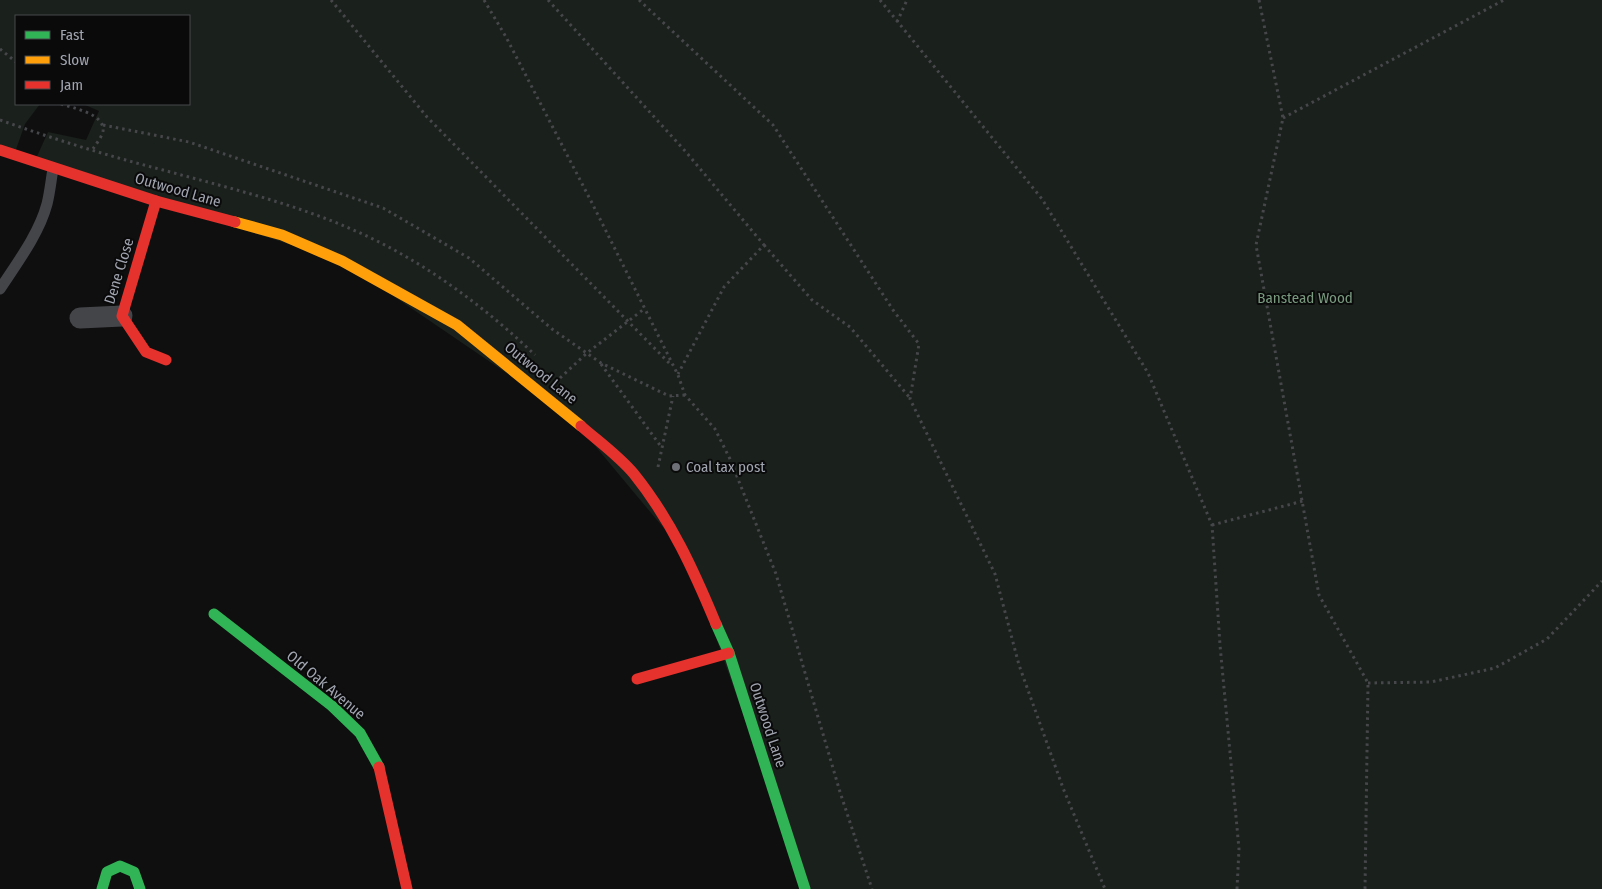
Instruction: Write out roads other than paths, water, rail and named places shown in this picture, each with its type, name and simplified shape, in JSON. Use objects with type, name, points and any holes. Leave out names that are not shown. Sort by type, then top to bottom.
[{"type":"main road","name":"Outwood Lane","points":[[0,150],[53,169],[156,201],[282,235],[342,261],[456,325],[544,394],[633,473],[662,513],[687,556],[729,653],[805,889]]},
{"type":"main road","name":"Dene Close","points":[[156,201],[122,316],[146,352],[166,360]]},
{"type":"main road","name":"Old Oak Avenue","points":[[214,614],[332,706],[360,733],[380,769],[407,889]]},
{"type":"main road","points":[[637,679],[729,653]]},
{"type":"main road","points":[[102,889],[102,880],[109,870],[120,866],[132,869],[140,879],[140,889]]},
{"type":"street","points":[[80,318],[122,316]]},
{"type":"lane","points":[[0,289],[17,264],[40,223],[47,204],[53,169]]},
{"type":"place","name":"Coal tax post","points":[[676,467]]},
{"type":"park label","name":"Banstead Wood","points":[[1305,298]]}]
